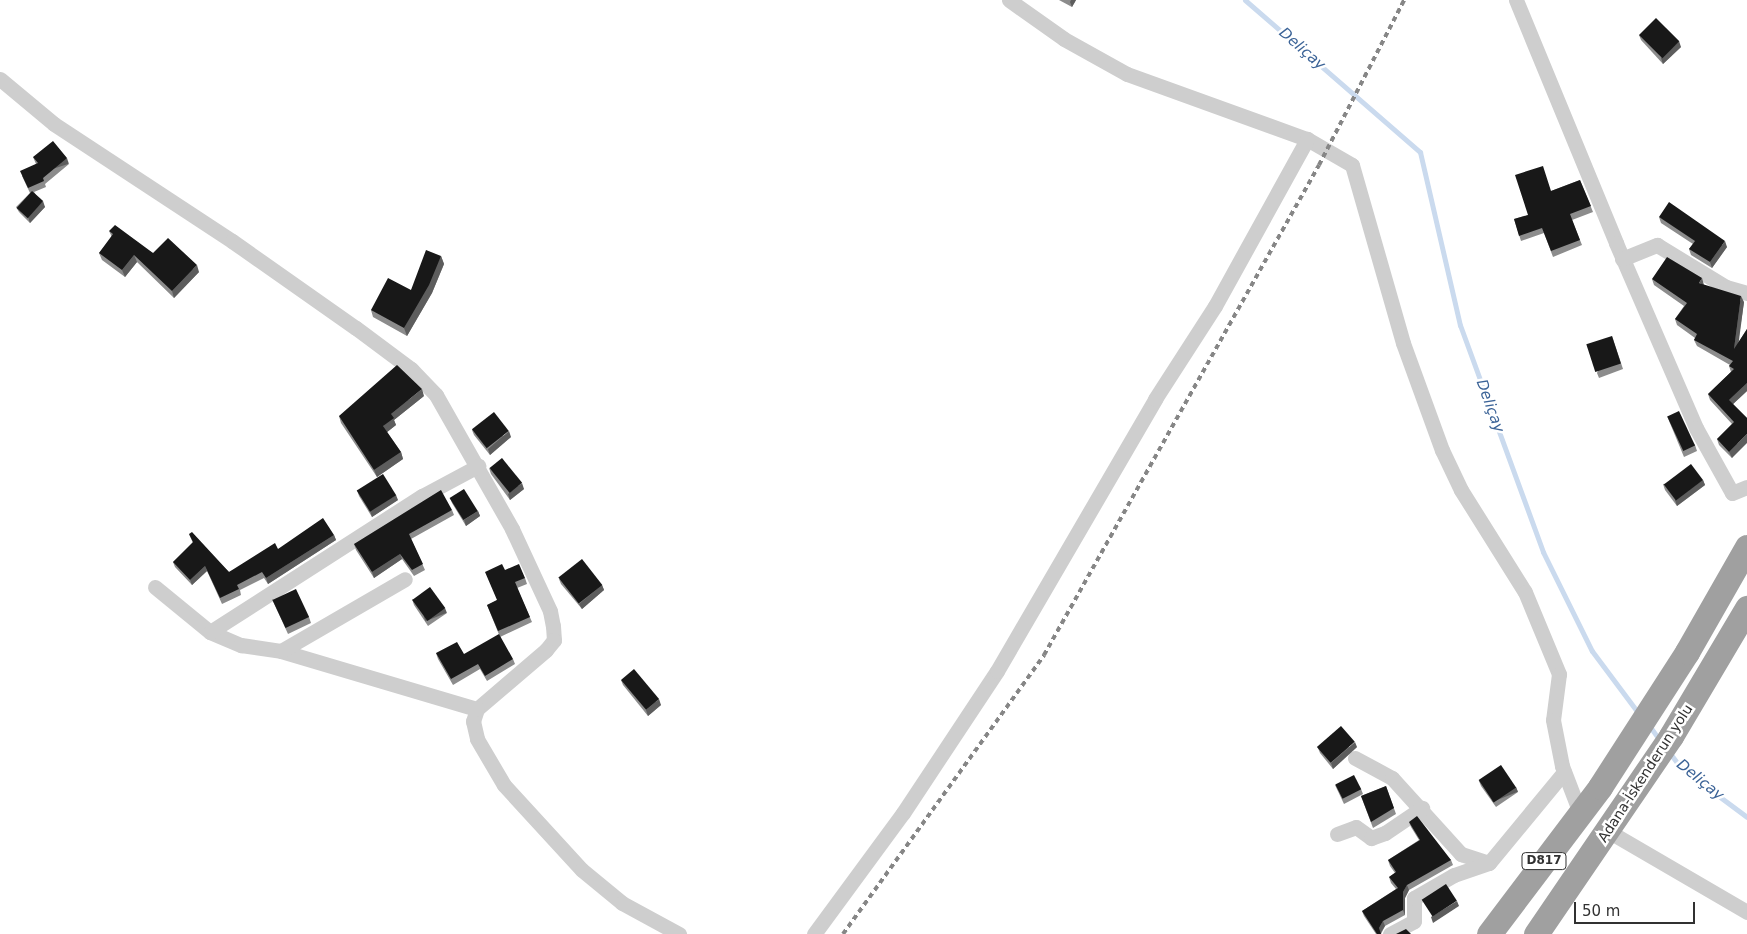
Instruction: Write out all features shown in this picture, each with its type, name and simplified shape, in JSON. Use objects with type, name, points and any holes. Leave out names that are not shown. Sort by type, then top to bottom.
[{"type":"highway","name":"D817","points":[[1489,934],[1600,787],[1687,652],[1747,547]]},
{"type":"highway","name":"Adana-İskenderun yolu","points":[[1536,934],[1628,803],[1712,670],[1747,608]]},
{"type":"street","points":[[1009,0],[1064,39],[1126,74],[1307,139],[1352,165],[1403,343],[1442,450],[1461,490],[1525,592],[1545,635],[1559,674],[1552,720],[1564,772],[1580,813]]},
{"type":"street","points":[[1516,0],[1622,259],[1696,428],[1732,493],[1747,487]]},
{"type":"street","points":[[0,78],[54,124],[232,241],[411,369],[436,395],[478,466],[550,611],[554,640],[523,672],[497,689],[478,708],[473,721],[477,739],[504,784],[582,870],[622,903],[679,934]]},
{"type":"street","points":[[814,934],[914,798],[997,671],[1155,399],[1216,306],[1307,139]]},
{"type":"street","points":[[1622,259],[1657,245],[1726,287],[1747,293]]},
{"type":"street","points":[[210,632],[422,496],[478,466]]},
{"type":"street","points":[[281,651],[405,580]]},
{"type":"street","points":[[155,587],[210,632],[241,645],[281,651],[478,708]]},
{"type":"street","points":[[1355,758],[1392,778],[1422,808],[1461,854],[1489,863]]},
{"type":"street","points":[[1390,934],[1414,921],[1414,898],[1454,875],[1489,863],[1564,772]]},
{"type":"street","points":[[1337,834],[1356,827],[1371,838],[1385,833],[1422,808]]},
{"type":"street","points":[[1608,831],[1747,912]]},
{"type":"building","points":[[1656,18],[1679,41],[1662,58],[1639,35]]},
{"type":"building","points":[[53,141],[67,158],[43,178],[44,181],[28,188],[20,171],[38,163],[33,157]]},
{"type":"building","points":[[1543,166],[1551,191],[1580,180],[1591,206],[1570,214],[1580,240],[1551,251],[1542,228],[1519,236],[1514,219],[1528,215],[1515,175]]},
{"type":"building","points":[[32,191],[43,201],[28,218],[17,208]]},
{"type":"building","points":[[1669,202],[1725,241],[1710,262],[1689,249],[1695,241],[1659,217]]},
{"type":"building","points":[[115,225],[153,253],[168,238],[197,265],[172,291],[134,255],[122,270],[99,253],[113,234],[109,231]]},
{"type":"building","points":[[426,250],[441,256],[429,285],[404,328],[371,310],[388,278],[411,290]]},
{"type":"building","points":[[1667,257],[1702,278],[1699,283],[1741,296],[1734,349],[1747,329],[1747,383],[1729,400],[1747,418],[1747,434],[1729,452],[1717,439],[1734,422],[1708,394],[1734,369],[1729,366],[1733,361],[1694,340],[1697,334],[1675,319],[1687,303],[1652,279]]},
{"type":"building","points":[[1612,336],[1621,364],[1595,372],[1586,344]]},
{"type":"building","points":[[397,365],[422,389],[391,414],[394,418],[383,426],[401,452],[374,470],[339,416]]},
{"type":"building","points":[[1679,411],[1695,445],[1683,451],[1667,416]]},
{"type":"building","points":[[494,412],[509,431],[487,448],[472,429]]},
{"type":"building","points":[[502,458],[522,483],[510,493],[490,468]]},
{"type":"building","points":[[1691,464],[1703,480],[1676,500],[1664,484]]},
{"type":"building","points":[[383,474],[396,495],[370,512],[357,490]]},
{"type":"building","points":[[464,489],[478,511],[463,520],[450,498]]},
{"type":"building","points":[[441,490],[452,510],[409,534],[423,564],[412,570],[400,554],[372,572],[354,544]]},
{"type":"building","points":[[323,518],[334,535],[266,578],[262,572],[237,585],[239,589],[220,598],[205,566],[190,580],[173,562],[193,542],[189,534],[192,532],[229,572],[275,543],[278,549]]},
{"type":"building","points":[[582,559],[602,585],[579,603],[558,577]]},
{"type":"building","points":[[502,564],[505,570],[519,564],[525,578],[515,582],[530,617],[498,631],[487,605],[497,600],[485,572]]},
{"type":"building","points":[[430,587],[445,608],[427,621],[412,600]]},
{"type":"building","points":[[296,589],[309,617],[286,628],[272,600]]},
{"type":"building","points":[[499,634],[513,659],[485,676],[478,664],[451,679],[436,653],[457,642],[464,654]]},
{"type":"building","points":[[634,669],[659,699],[646,710],[621,680]]},
{"type":"building","points":[[1341,726],[1355,742],[1331,763],[1317,747]]},
{"type":"building","points":[[1501,765],[1516,787],[1494,802],[1479,780]]},
{"type":"building","points":[[1354,775],[1361,789],[1343,799],[1335,785]]},
{"type":"building","points":[[1386,786],[1394,808],[1371,822],[1361,796]]},
{"type":"building","points":[[1417,816],[1451,860],[1407,885],[1403,892],[1403,910],[1383,921],[1379,928],[1381,934],[1377,934],[1362,911],[1398,888],[1389,877],[1396,872],[1388,860],[1420,840],[1409,822]]},
{"type":"building","points":[[1446,884],[1457,901],[1433,917],[1422,900]]},
{"type":"building","points":[[1406,929],[1411,934],[1396,934]]},
{"type":"waterway","name":"Deliçay","points":[[1245,0],[1420,152],[1460,325],[1543,552],[1592,651],[1639,714]]},
{"type":"waterway","name":"Deliçay","points":[[1648,724],[1659,739]]},
{"type":"waterway","name":"Deliçay","points":[[1669,752],[1681,768],[1747,817]]},
{"type":"railway","points":[[843,934],[1044,655],[1319,165],[1404,0]]}]
